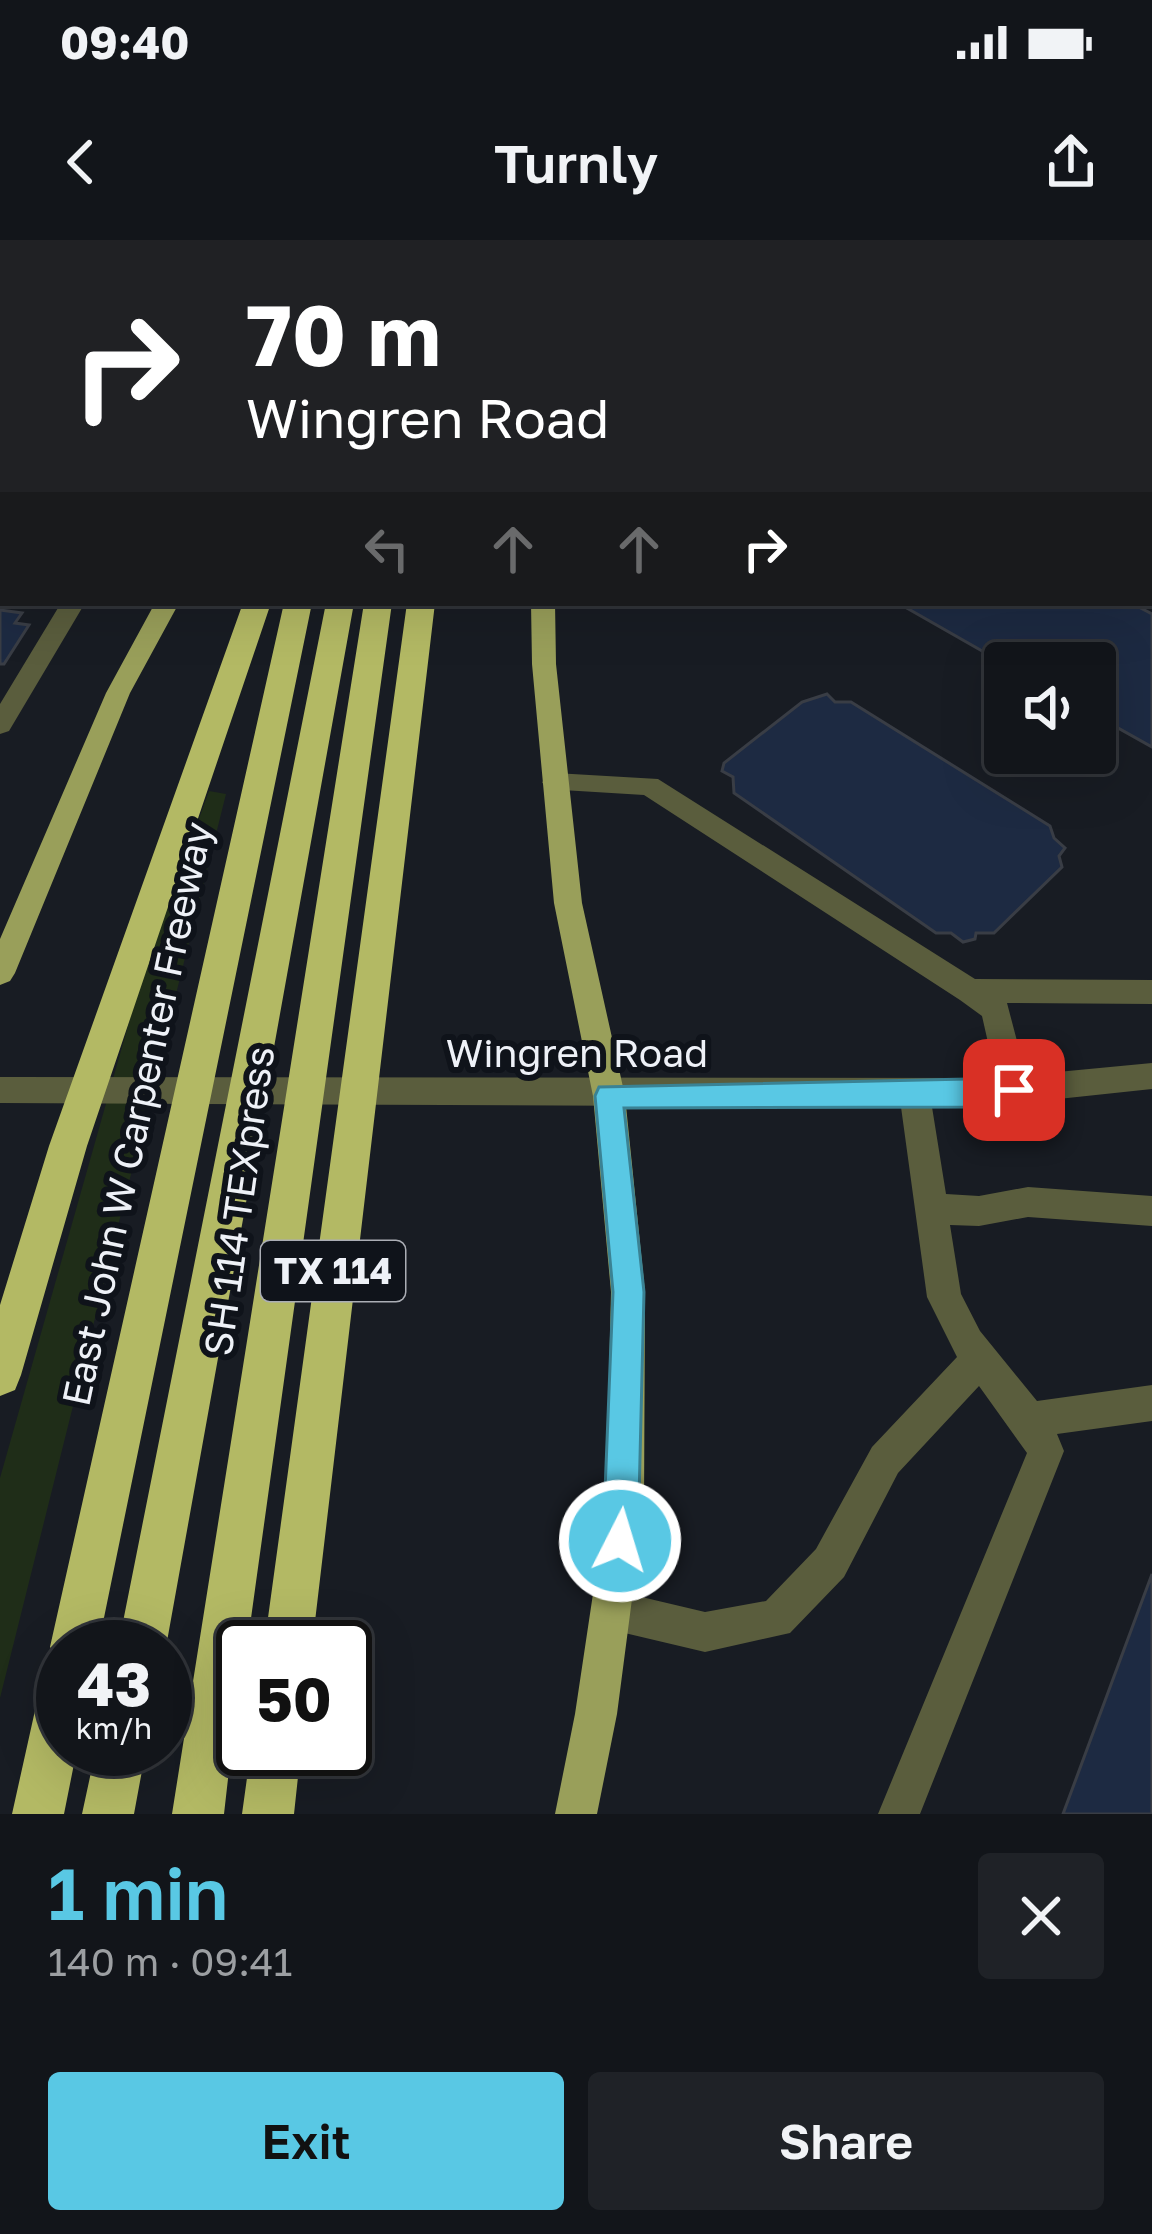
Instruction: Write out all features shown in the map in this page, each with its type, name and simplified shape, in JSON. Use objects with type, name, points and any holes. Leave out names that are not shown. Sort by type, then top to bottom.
[{"type":"highway","points":[[0,1375],[68,1145],[256,606]]},
{"type":"highway","name":"East John W Carpenter Freeway","points":[[80,1620],[297,606]]},
{"type":"highway","name":"SH 114 TEXpress","points":[[147,1620],[339,606]]},
{"type":"highway","name":"SH 114 TEXpress","points":[[198,1814],[377,606]]},
{"type":"highway","name":"TX 114","points":[[291,1620],[330,1294],[390,896],[421,606]]},
{"type":"highway","points":[[38,1814],[46,1776]]},
{"type":"highway","points":[[108,1814],[116,1776]]},
{"type":"highway","points":[[268,1814],[272,1776]]},
{"type":"main road","points":[[0,973],[118,693],[165,606]]},
{"type":"main road","points":[[544,606],[544,664],[568,903],[609,1096],[628,1292],[625,1507],[576,1814]]},
{"type":"main road","points":[[0,950],[19,924]]},
{"type":"street","points":[[0,725],[72,606]]},
{"type":"street","points":[[556,782],[649,786],[970,992],[995,1009],[1014,1090]]},
{"type":"street","points":[[970,992],[1152,992]]},
{"type":"street","name":"Wingren Road","points":[[4,1091],[915,1095],[1152,1076]]},
{"type":"street","points":[[899,1814],[1046,1451],[980,1359],[944,1297],[915,1095]]},
{"type":"street","points":[[934,1209],[980,1211],[1028,1202],[1152,1211]]},
{"type":"street","points":[[612,1610],[705,1631],[776,1619],[830,1563],[885,1460],[980,1359]]},
{"type":"street","points":[[1028,1420],[1152,1403]]},
{"type":"green space","points":[[209,791],[226,794],[0,1698],[0,1478],[143,973]]},
{"type":"building","points":[[903,606],[1137,606],[1152,614],[1152,747],[1116,727],[1116,642],[984,642],[984,652]]},
{"type":"building","points":[[0,610],[22,613],[15,623],[29,625],[4,664],[0,664]]},
{"type":"building","points":[[827,694],[835,702],[851,702],[1050,826],[1065,848],[1059,856],[1062,867],[994,933],[976,933],[975,939],[963,942],[951,933],[936,933],[734,793],[733,777],[722,771],[724,763],[802,702]]},
{"type":"building","points":[[1152,1574],[1152,1814],[1063,1814]]},
{"type":"route","points":[[620,1541],[625,1507],[628,1292],[609,1096],[1014,1090]]}]
